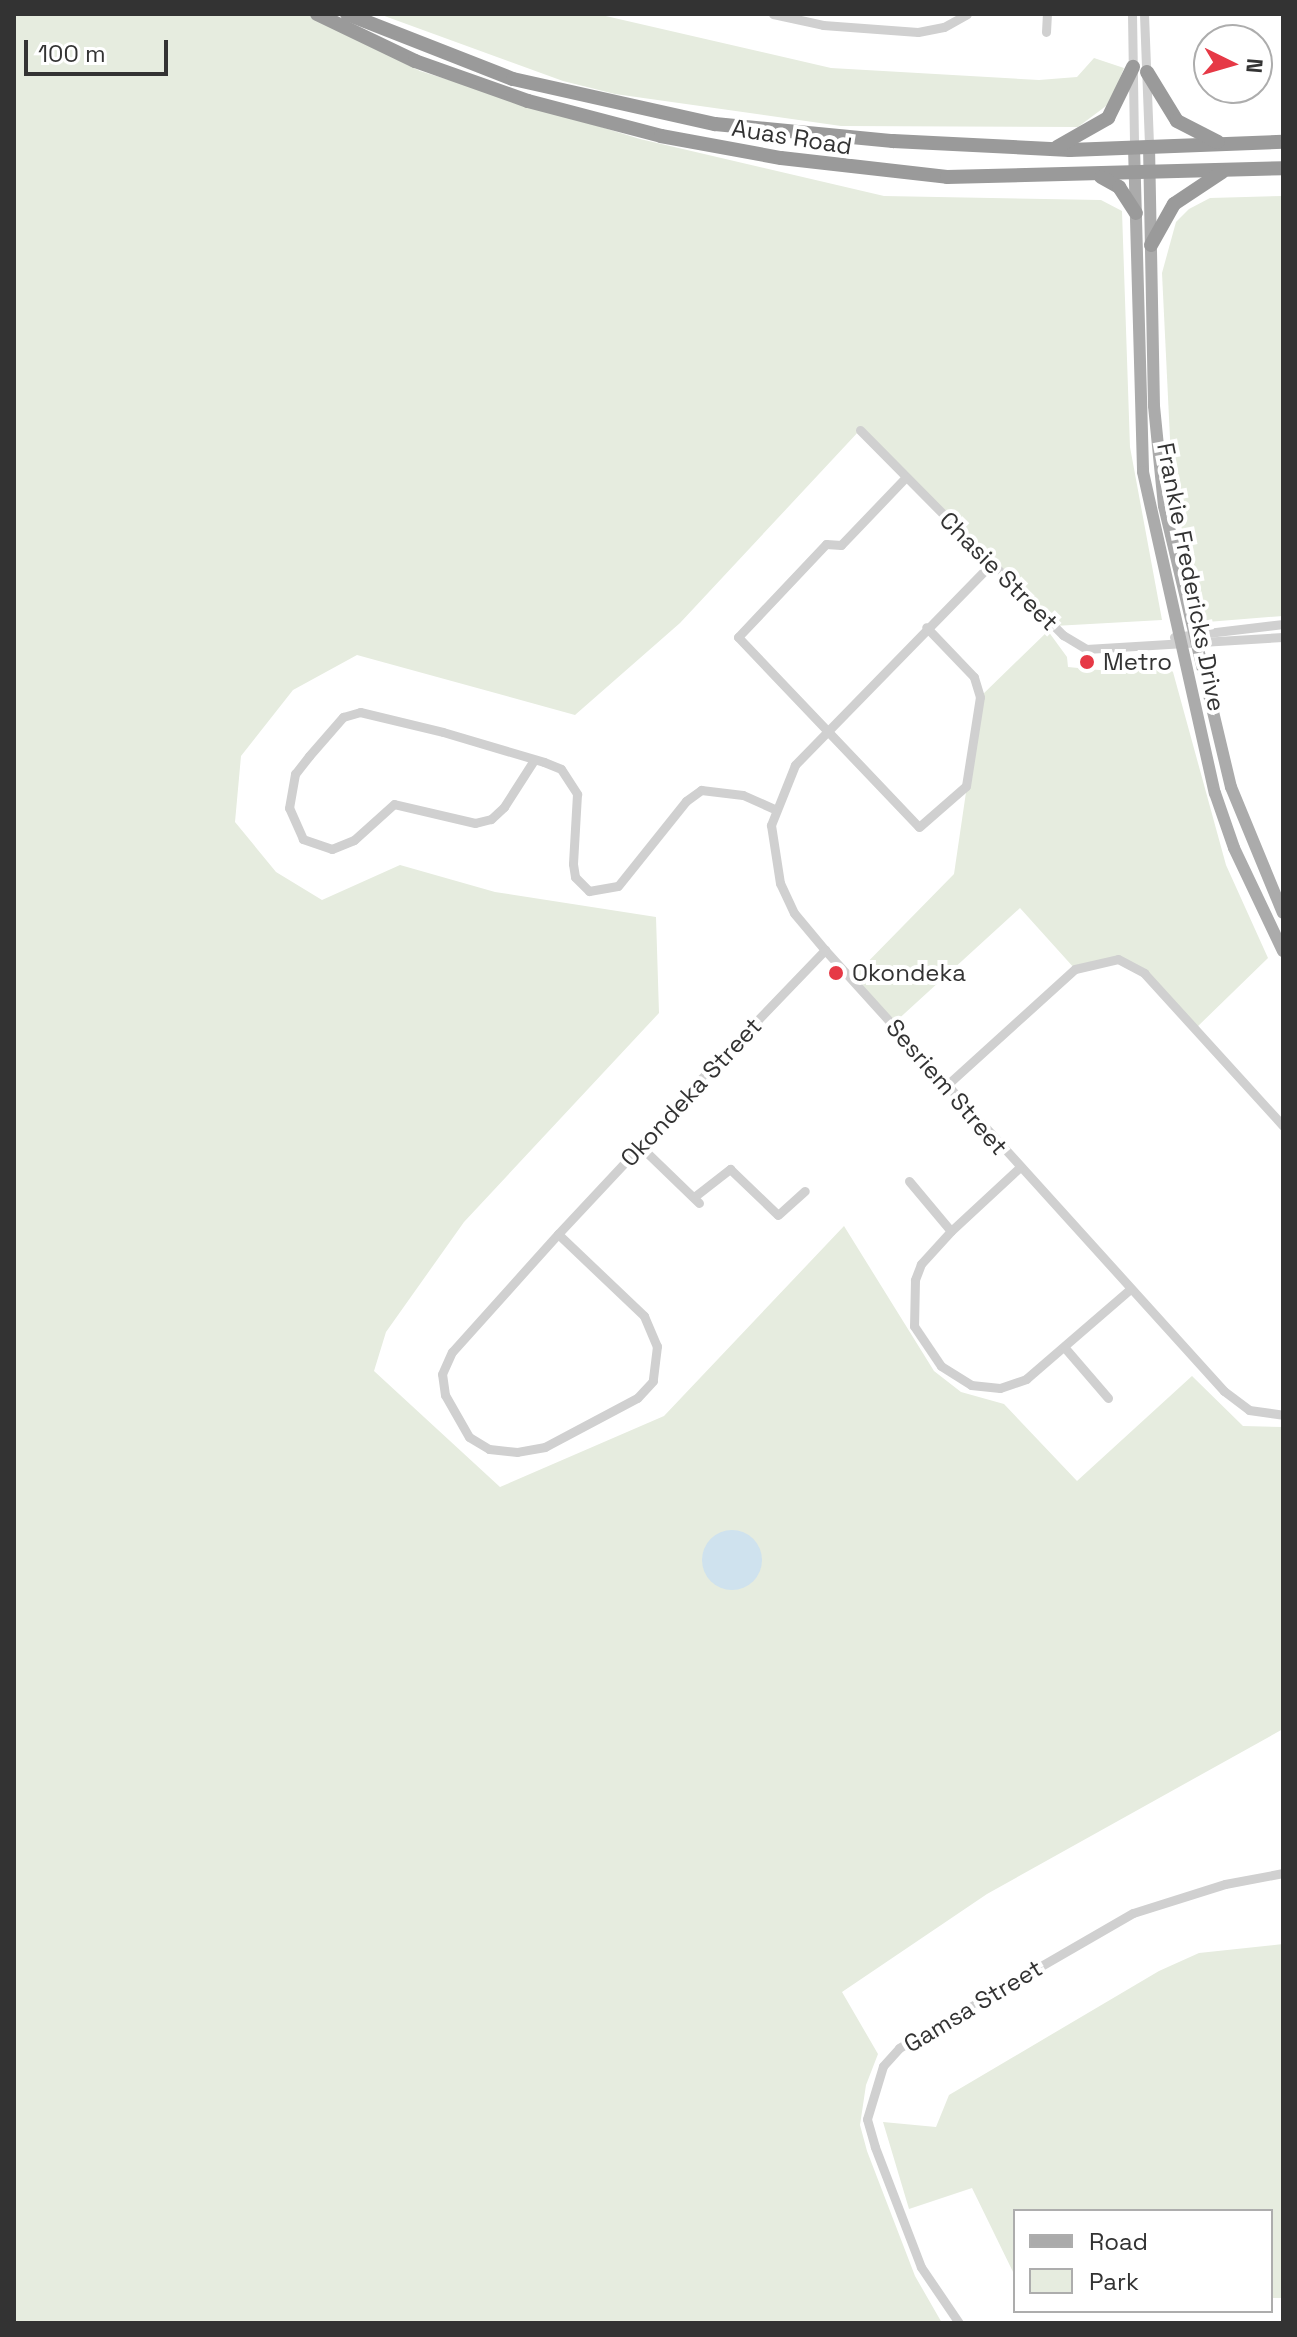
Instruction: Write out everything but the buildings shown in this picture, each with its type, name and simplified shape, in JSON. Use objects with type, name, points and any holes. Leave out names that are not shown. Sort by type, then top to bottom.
[{"type":"highway","name":"Auas Road","points":[[317,14],[453,75],[661,136],[890,174],[1099,176],[1283,168]]},
{"type":"highway","name":"Auas Road","points":[[347,14],[513,79],[663,115],[893,141],[1053,149],[1283,142]]},
{"type":"highway","points":[[1053,149],[1108,118],[1140,70],[1177,121],[1222,144]]},
{"type":"highway","points":[[1151,245],[1174,204],[1226,170]]},
{"type":"highway","points":[[1099,176],[1119,187],[1136,213]]},
{"type":"main road","name":"Frankie Fredericks Drive","points":[[1141,146],[1151,245],[1159,470],[1193,638],[1231,787],[1283,913]]},
{"type":"main road","name":"Frankie Fredericks Drive","points":[[1142,174],[1136,213],[1143,472],[1178,641],[1234,848],[1283,951]]},
{"type":"street","points":[[780,15],[918,32],[944,27],[967,14]]},
{"type":"street","points":[[1046,32],[1047,14]]},
{"type":"street","points":[[1132,14],[1140,70],[1141,146]]},
{"type":"street","points":[[1141,146],[1140,70],[1144,14]]},
{"type":"street","name":"Chasie Street","points":[[860,430],[1063,635],[1086,649],[1165,643],[1283,624]]},
{"type":"street","points":[[906,477],[841,545],[826,544],[739,631],[740,643],[919,827],[958,796],[968,778],[979,686],[926,627]]},
{"type":"street","name":"Sesriem Street","points":[[991,564],[926,627],[795,765],[774,809],[772,853],[780,883],[794,913],[825,950],[1129,1290],[1238,1403],[1261,1414],[1283,1415]]},
{"type":"street","name":"Chasie Street","points":[[1193,638],[1283,637]]},
{"type":"street","points":[[534,760],[504,807],[491,819],[475,823],[394,804],[354,840],[332,849],[303,839],[289,808],[295,774],[343,717],[360,712],[534,760],[561,769],[572,782],[580,809],[575,877],[589,891],[618,886],[686,801],[701,790],[743,795],[774,809]]},
{"type":"street","name":"Okondeka Street","points":[[558,1234],[644,1316],[657,1346],[653,1381],[637,1398],[545,1447],[517,1452],[489,1449],[469,1437],[452,1413],[442,1374],[452,1352],[558,1234],[825,950]]},
{"type":"street","points":[[948,1084],[1075,969],[1118,959],[1144,973],[1283,1126]]},
{"type":"street","points":[[640,1146],[696,1200],[730,1169],[778,1215]]},
{"type":"street","points":[[1019,1168],[951,1231],[921,1264],[911,1302],[914,1326],[941,1366],[971,1385],[1000,1388],[1026,1379],[1129,1290]]},
{"type":"street","points":[[909,1181],[951,1231]]},
{"type":"street","points":[[770,1223],[805,1191]]},
{"type":"street","points":[[1065,1348],[1108,1398]]},
{"type":"street","name":"Gamsa Street","points":[[959,2323],[921,2267],[875,2147],[867,2119],[883,2066],[899,2048],[1133,1913],[1225,1884],[1283,1873]]},
{"type":"green space","points":[[14,14],[308,14],[420,71],[640,139],[884,196],[1101,200],[1122,211],[1130,447],[1162,620],[1054,626],[860,430],[680,623],[575,715],[357,655],[293,690],[241,756],[235,822],[276,872],[322,900],[400,865],[495,892],[656,917],[659,1013],[464,1222],[386,1332],[374,1371],[500,1487],[664,1416],[844,1226],[934,1371],[961,1392],[1004,1404],[1077,1481],[1192,1376],[1243,1426],[1283,1427],[1283,1729],[987,1894],[842,1992],[878,2054],[866,2085],[860,2125],[867,2151],[915,2276],[942,2323],[14,2323]]},
{"type":"green space","points":[[379,14],[597,14],[831,68],[1039,80],[1077,77],[1094,58],[1124,68],[1110,103],[1078,127],[841,126],[615,94],[563,81]]},
{"type":"green space","points":[[1283,196],[1283,616],[1207,622],[1190,569],[1172,480],[1162,273],[1176,222],[1189,209],[1210,198]]},
{"type":"green space","points":[[1048,631],[1067,657],[1068,667],[1110,671],[1117,664],[1161,661],[1173,672],[1226,865],[1268,958],[1195,1029],[1144,973],[1118,959],[1075,969],[1020,908],[893,1024],[851,979],[954,874],[980,697]]},
{"type":"green space","points":[[1283,1944],[1283,2298],[1273,2298],[1273,2209],[1013,2209],[1013,2272],[972,2188],[909,2209],[883,2122],[936,2127],[949,2095],[1159,1971],[1199,1953]]},
{"type":"water","points":[[732,1530],[744,1532],[753,1539],[760,1548],[760,1572],[753,1581],[744,1588],[732,1590],[720,1588],[711,1581],[704,1572],[702,1560],[704,1548],[711,1539],[720,1532]]},
{"type":"place","name":"Metro","points":[[1087,662]]},
{"type":"place","name":"Okondeka","points":[[836,973]]}]
